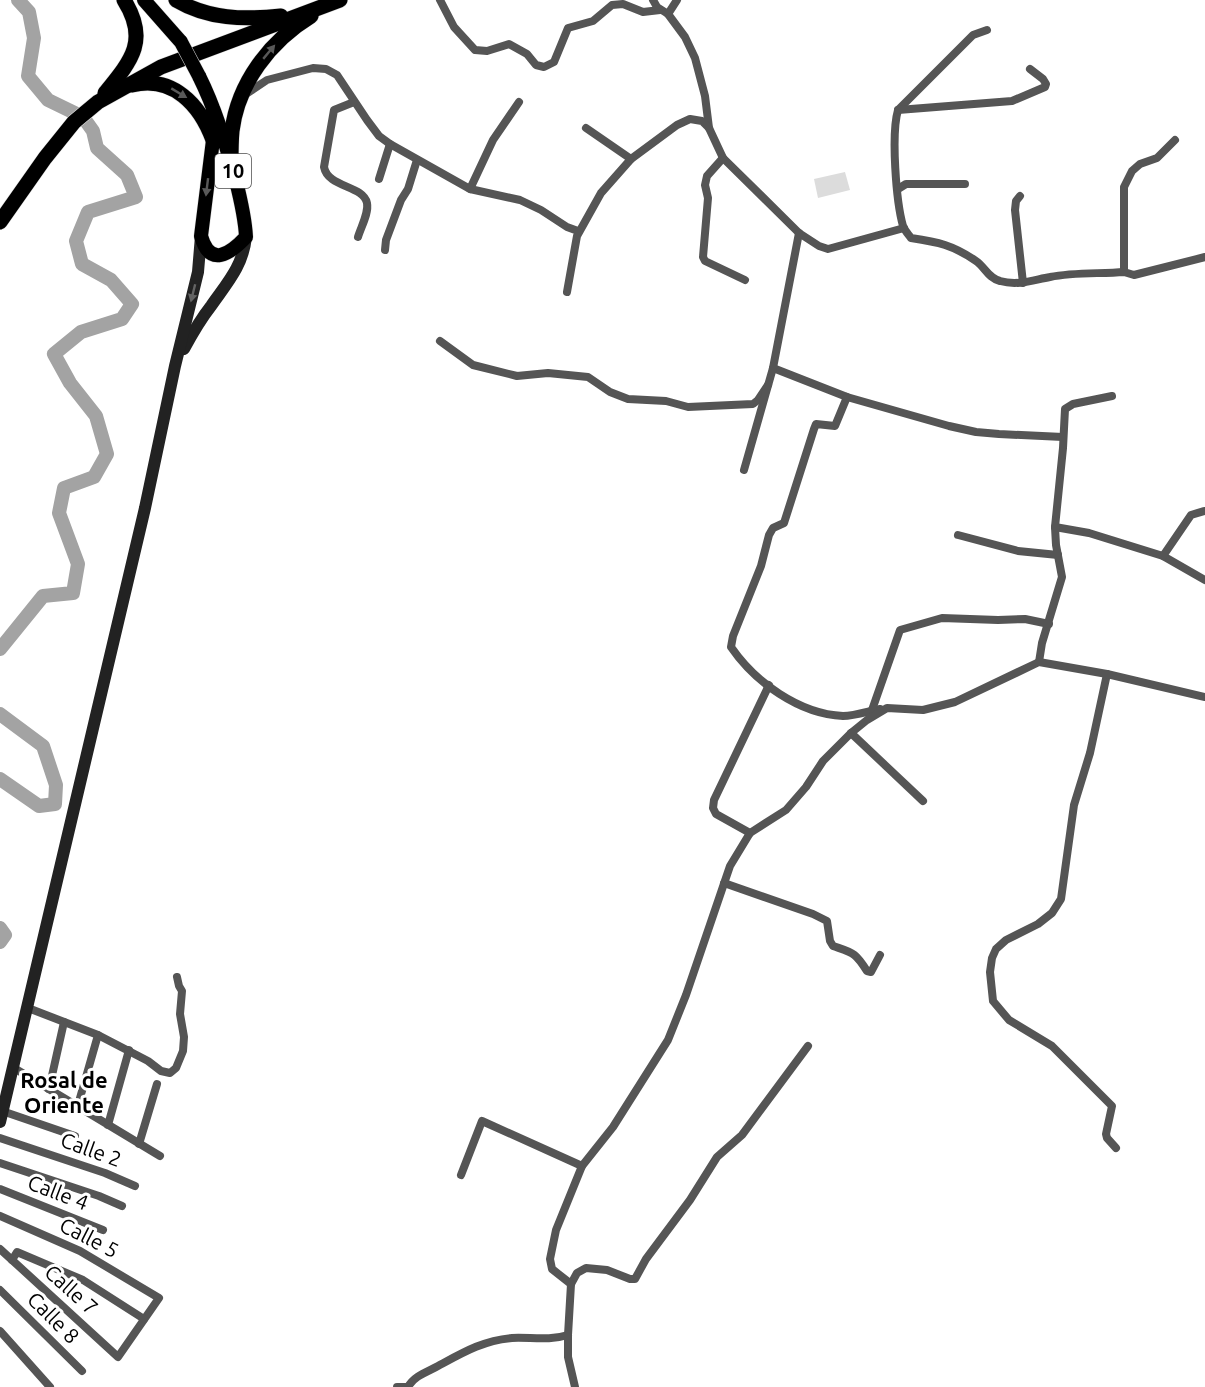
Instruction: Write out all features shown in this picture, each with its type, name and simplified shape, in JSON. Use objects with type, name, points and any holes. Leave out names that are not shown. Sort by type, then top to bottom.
[{"type":"highway","points":[[93,106],[129,63],[135,50],[137,38],[135,22],[124,0]]},
{"type":"highway","points":[[176,0],[204,12],[228,18],[252,19],[302,13]]},
{"type":"highway","points":[[0,222],[45,158],[74,122],[93,106],[162,67],[335,2]]},
{"type":"highway","points":[[231,164],[232,130],[241,98],[255,69],[286,33],[335,2]]},
{"type":"highway","points":[[255,69],[267,80]]},
{"type":"highway","points":[[123,87],[151,83],[168,87],[184,96],[198,108],[213,140]]},
{"type":"main road","name":"10","points":[[144,0],[181,42],[199,76],[213,108],[245,218],[245,249],[238,267],[230,282],[197,324],[175,366]]},
{"type":"main road","name":"10","points":[[154,0],[166,23]]},
{"type":"main road","name":"10","points":[[28,1008],[198,272],[213,140],[213,108]]},
{"type":"main road","points":[[201,236],[204,246],[210,253],[220,256],[229,252],[246,237]]},
{"type":"main road","points":[[1,1116],[28,1008]]},
{"type":"street","points":[[440,0],[454,27],[476,50],[487,51],[509,44],[527,54],[537,65],[544,67],[554,62],[568,28],[593,21],[612,5],[623,4],[643,12],[664,12],[677,0]]},
{"type":"street","points":[[653,0],[685,37],[696,58],[705,96],[709,128],[723,158],[799,233],[828,249],[904,228]]},
{"type":"street","points":[[987,30],[973,35],[898,110],[895,121],[898,189],[904,228],[911,238],[946,243],[978,262],[993,279],[1002,282],[1023,283],[1050,277],[1124,272],[1134,275],[1205,257]]},
{"type":"street","points":[[241,98],[267,80],[313,68],[326,69],[337,75],[379,136],[390,144],[470,189],[520,200],[578,231]]},
{"type":"street","points":[[898,110],[1012,100],[1045,87],[1043,79],[1030,69]]},
{"type":"street","points":[[354,102],[334,110],[324,167],[325,174],[330,178],[361,195],[367,201],[367,209],[358,237]]},
{"type":"street","points":[[470,189],[493,140],[519,102]]},
{"type":"street","points":[[567,292],[578,231],[601,193],[631,159],[677,125],[690,119],[702,121],[709,128]]},
{"type":"street","points":[[586,128],[631,159]]},
{"type":"street","points":[[1124,272],[1124,187],[1127,178],[1140,164],[1157,158],[1175,140]]},
{"type":"street","points":[[379,179],[390,144]]},
{"type":"street","points":[[723,158],[707,176],[705,185],[708,198],[703,257],[705,261],[745,280]]},
{"type":"street","points":[[385,250],[386,240],[401,200],[408,189],[417,160]]},
{"type":"street","points":[[898,189],[906,184],[965,184]]},
{"type":"street","points":[[1020,196],[1016,201],[1015,210],[1023,283]]},
{"type":"street","points":[[744,470],[773,368],[799,233]]},
{"type":"street","points":[[440,341],[473,365],[517,376],[548,373],[588,377],[610,392],[628,399],[666,401],[688,407],[753,404],[768,384]]},
{"type":"street","points":[[773,368],[847,397],[976,432],[1063,437]]},
{"type":"street","points":[[1039,662],[1042,643],[1062,577],[1055,527],[1064,448],[1065,409],[1073,404],[1112,396]]},
{"type":"street","points":[[847,397],[835,426],[816,424],[784,523],[773,528],[769,534],[761,566],[731,646],[747,666],[788,701],[808,710],[845,716],[886,708],[923,710],[955,702],[1039,662],[1107,674],[1205,697]]},
{"type":"street","points":[[1163,556],[1191,515],[1204,511]]},
{"type":"street","points":[[1055,527],[1089,533],[1163,556],[1205,580]]},
{"type":"street","points":[[958,535],[1018,551],[1058,555]]},
{"type":"street","points":[[872,710],[900,630],[942,618],[1025,619],[1049,624]]},
{"type":"street","points":[[1107,674],[1090,753],[1074,805],[1061,899],[1052,913],[1038,924],[1006,940],[996,949],[990,972],[993,1001],[1009,1020],[1052,1046],[1112,1106],[1106,1134],[1116,1148]]},
{"type":"street","points":[[750,833],[716,814],[713,808],[714,800],[769,685]]},
{"type":"street","points":[[571,1284],[552,1269],[550,1259],[556,1230],[582,1166],[613,1127],[668,1040],[730,867],[750,833],[786,810],[806,787],[823,761],[850,734],[886,708]]},
{"type":"street","points":[[850,734],[923,801]]},
{"type":"street","points":[[724,883],[827,921],[833,946],[846,949],[854,954],[867,971],[871,972],[880,955]]},
{"type":"street","points":[[28,1008],[98,1035],[129,1050],[161,1071],[170,1073],[176,1068],[183,1051],[184,1037],[180,1014],[182,991],[177,976]]},
{"type":"street","points":[[49,1089],[63,1022]]},
{"type":"street","points":[[78,1106],[98,1035]]},
{"type":"street","points":[[574,1387],[568,1357],[568,1335],[571,1284],[577,1273],[586,1268],[607,1270],[630,1280],[635,1279],[646,1259],[690,1200],[717,1157],[742,1135],[808,1046]]},
{"type":"street","points":[[108,1125],[129,1050]]},
{"type":"street","points":[[14,1068],[160,1156]]},
{"type":"street","points":[[139,1144],[157,1084]]},
{"type":"street","points":[[1,1116],[75,1136]]},
{"type":"street","points":[[461,1175],[482,1121],[582,1166]]},
{"type":"street","name":"Calle 2","points":[[0,1138],[105,1173],[135,1186]]},
{"type":"street","points":[[0,1163],[122,1206]]},
{"type":"street","name":"Calle 4","points":[[0,1189],[103,1230]]},
{"type":"street","name":"Calle 5","points":[[0,1216],[80,1251],[159,1298],[144,1318]]},
{"type":"street","name":"Calle 7","points":[[0,1249],[118,1357],[144,1318]]},
{"type":"street","points":[[12,1260],[17,1252],[44,1262],[83,1280],[144,1318]]},
{"type":"street","name":"Calle 8","points":[[0,1290],[82,1371]]},
{"type":"street","points":[[0,1331],[50,1387]]},
{"type":"street","points":[[397,1387],[408,1387],[416,1377],[470,1348],[492,1341],[568,1335]]},
{"type":"shaded area","points":[[845,172],[850,190],[818,198],[814,179]]},
{"type":"waterway","points":[[0,649],[43,596],[73,593],[78,564],[59,513],[64,488],[94,477],[107,454],[96,416],[70,383],[54,354],[81,332],[122,319],[132,304],[111,280],[82,264],[76,241],[88,212],[136,197],[127,175],[97,148],[93,131],[83,117],[48,100],[28,76],[34,38],[29,12],[18,0]]},
{"type":"waterway","points":[[0,714],[43,746],[56,785],[55,804],[39,806],[0,779]]},
{"type":"waterway","points":[[0,928],[5,935],[0,942]]},
{"type":"district","name":"Rosal de Oriente","points":[[64,1092]]}]
